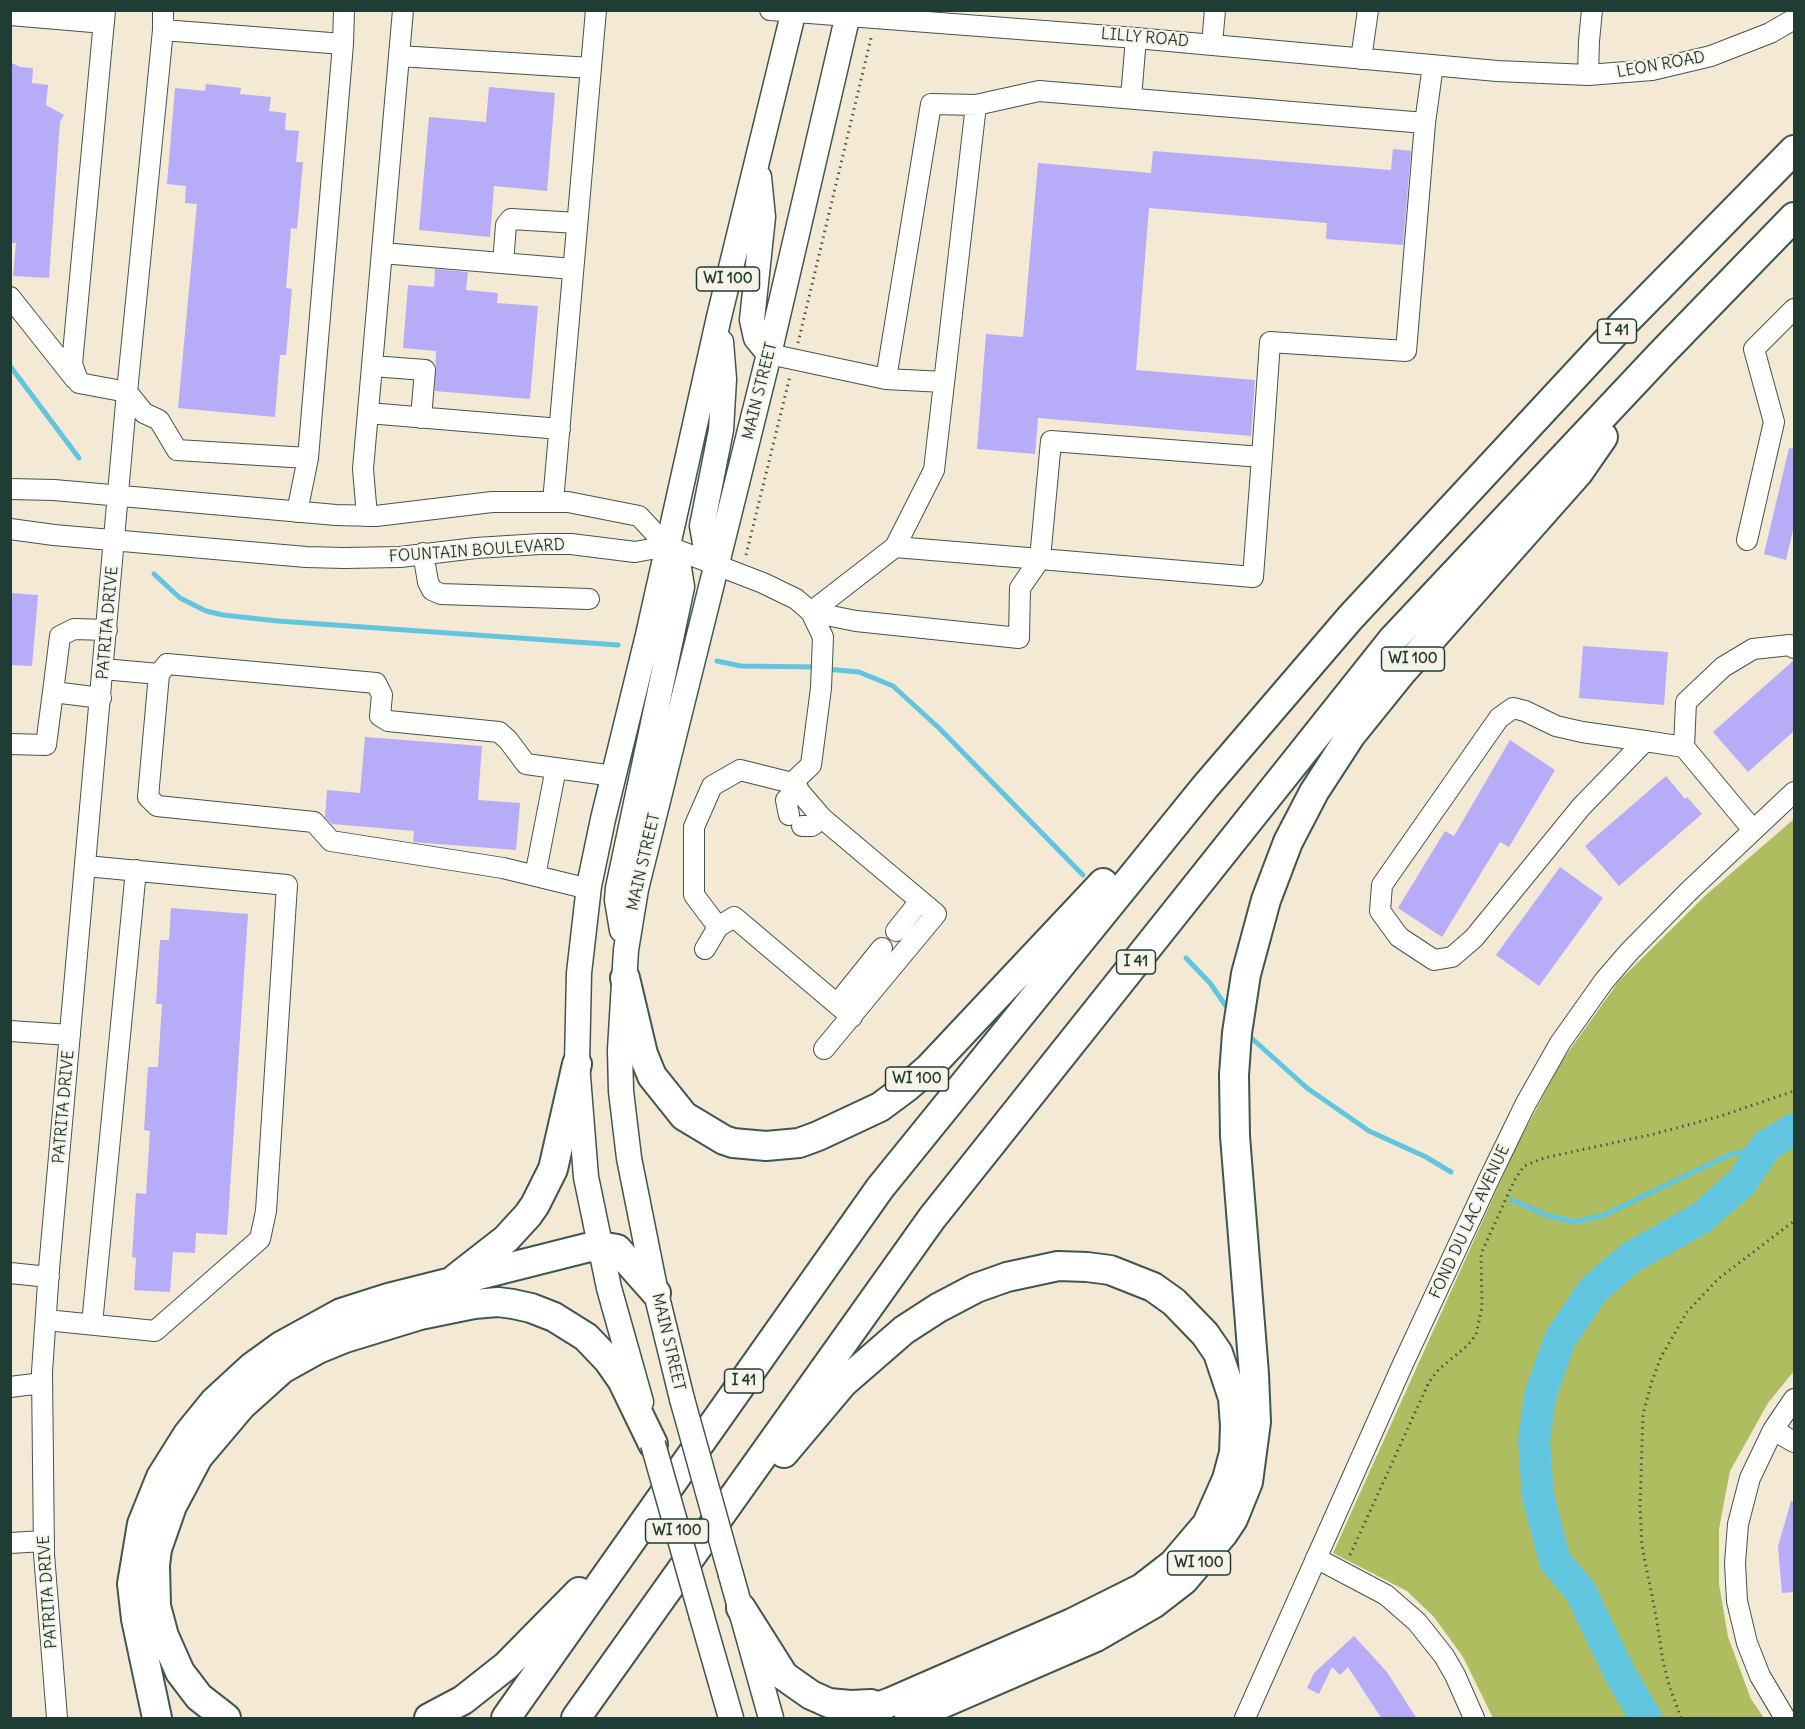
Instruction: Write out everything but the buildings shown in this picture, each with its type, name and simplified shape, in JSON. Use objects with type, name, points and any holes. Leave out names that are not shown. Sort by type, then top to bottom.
[{"type":"highway","name":"I 41","points":[[506,1719],[880,1188],[1204,787],[1350,618],[1623,324],[1794,150]]},
{"type":"highway","name":"I 41","points":[[576,1719],[932,1218],[1393,639],[1661,354],[1794,217]]},
{"type":"highway","name":"WI 100","points":[[900,1710],[1096,1637],[1154,1604],[1184,1580],[1233,1519],[1248,1482],[1256,1422],[1235,1136],[1234,1075],[1246,974],[1266,900],[1288,842],[1314,792],[1352,735],[1401,673],[1578,473],[1661,354]]},
{"type":"highway","name":"WI 100","points":[[625,964],[643,1054],[652,1076],[684,1116],[733,1143],[766,1146],[799,1143],[880,1107],[929,1068],[1027,967],[1127,858],[1204,787]]},
{"type":"highway","points":[[447,1284],[506,1239],[535,1205],[553,1169],[577,1064]]},
{"type":"highway","points":[[157,1719],[136,1619],[132,1584],[142,1524],[161,1477],[188,1434],[214,1402],[252,1367],[281,1346],[341,1313],[396,1296],[600,1245],[611,1247],[621,1253],[656,1293]]},
{"type":"highway","points":[[655,1606],[843,1383],[904,1330],[938,1308],[976,1288],[1006,1277],[1058,1266],[1110,1270],[1153,1287],[1174,1302],[1205,1334],[1218,1353],[1233,1398],[1234,1453],[1227,1479],[1207,1524],[1173,1564],[1142,1588],[900,1710],[847,1719]]},
{"type":"highway","points":[[226,1719],[199,1697],[180,1672],[164,1636],[156,1606],[157,1549],[172,1506],[198,1457],[242,1405],[282,1370],[318,1349],[345,1338],[420,1315],[474,1304],[498,1302],[513,1304],[554,1317],[586,1337],[608,1359],[622,1380],[653,1444]]},
{"type":"highway","points":[[429,1719],[463,1700],[506,1666],[636,1532]]},
{"type":"highway","points":[[741,1608],[783,1676],[811,1695],[821,1700],[841,1704],[900,1710]]},
{"type":"main road","name":"WI 100","points":[[730,1719],[609,1288],[586,1178],[577,1064],[579,973],[589,888],[757,159],[786,11]]},
{"type":"main road","name":"MAIN STREET","points":[[771,1719],[682,1399],[656,1293],[629,1158],[621,1091],[620,1050],[625,964],[636,889],[769,354],[848,14]]},
{"type":"main road","points":[[757,159],[763,217],[752,320],[756,338],[769,354]]},
{"type":"main road","points":[[716,566],[706,549],[702,515],[721,430],[724,379],[719,317]]},
{"type":"main road","points":[[625,964],[617,900],[618,888],[682,587],[678,562],[667,546]]},
{"type":"street","name":"PATRITA DRIVE","points":[[57,1719],[44,1541],[42,1383],[70,1035],[163,30],[163,10]]},
{"type":"street","points":[[297,512],[308,458],[311,429],[344,10]]},
{"type":"street","points":[[367,516],[363,469],[403,10]]},
{"type":"street","points":[[553,502],[596,10]]},
{"type":"street","points":[[1212,44],[1215,10]]},
{"type":"street","points":[[1361,59],[1368,10]]},
{"type":"street","points":[[1588,75],[1592,10]]},
{"type":"street","name":"LILLY ROAD","points":[[786,11],[1011,19],[1137,38],[1519,72]]},
{"type":"street","points":[[10,15],[104,17],[72,364],[79,383]]},
{"type":"street","name":"LEON ROAD","points":[[1519,72],[1588,75],[1652,70],[1711,56],[1770,33],[1794,19]]},
{"type":"street","points":[[163,30],[343,44]]},
{"type":"street","points":[[1131,98],[1137,38]]},
{"type":"street","points":[[399,56],[591,68]]},
{"type":"street","points":[[895,547],[1253,578],[1270,342],[1406,351],[1425,123],[1433,65]]},
{"type":"street","points":[[886,379],[932,104],[976,105],[1040,91],[1425,123]]},
{"type":"street","points":[[811,612],[895,547],[934,470],[976,105]]},
{"type":"street","points":[[502,263],[506,225],[511,219],[577,223]]},
{"type":"street","points":[[382,253],[573,269]]},
{"type":"street","points":[[10,297],[79,383],[128,392],[144,413],[159,420],[177,450],[308,458]]},
{"type":"street","points":[[1747,540],[1774,422],[1754,349],[1794,309]]},
{"type":"street","points":[[769,354],[886,379],[944,382]]},
{"type":"street","points":[[372,366],[425,370],[421,418]]},
{"type":"street","points":[[368,413],[560,429]]},
{"type":"street","points":[[811,612],[856,621],[1019,638],[1020,588],[1040,559],[1051,441],[1262,457]]},
{"type":"street","points":[[10,489],[54,490],[297,512],[367,516],[492,502],[568,502],[639,516],[667,546],[763,583],[796,599],[811,612],[819,626],[823,648],[821,688],[811,765],[786,800],[795,820],[812,826],[822,818]]},
{"type":"street","name":"FOUNTAIN BOULEVARD","points":[[10,529],[306,557],[400,557],[540,544],[571,544],[635,552],[667,546]]},
{"type":"street","points":[[423,554],[428,582],[432,590],[441,594],[589,599]]},
{"type":"street","points":[[10,744],[46,745],[60,636],[74,629],[107,630]]},
{"type":"street","points":[[1684,747],[1686,702],[1724,667],[1753,649],[1790,645],[1794,648]]},
{"type":"street","points":[[589,888],[503,868],[331,842],[314,822],[157,806],[148,797],[159,674],[167,664],[376,683],[382,695],[380,716],[388,721],[499,732],[526,764],[614,776]]},
{"type":"street","points":[[103,669],[159,674]]},
{"type":"street","points":[[54,692],[101,698]]},
{"type":"street","points":[[1645,741],[1581,807],[1474,938],[1452,957],[1434,960],[1399,937],[1380,911],[1382,885],[1499,718],[1513,708],[1525,711],[1556,726],[1684,747],[1753,830]]},
{"type":"street","points":[[535,876],[556,768]]},
{"type":"street","points":[[718,927],[694,895],[694,827],[712,786],[740,770],[795,785],[822,818],[936,914],[824,1049]]},
{"type":"street","name":"FOND DU LAC AVENUE","points":[[1245,1719],[1316,1558],[1524,1105],[1560,1043],[1580,1012],[1629,952],[1794,792]]},
{"type":"street","points":[[46,1320],[155,1331],[260,1239],[266,1211],[287,885],[86,866]]},
{"type":"street","points":[[92,1324],[136,870]]},
{"type":"street","points":[[896,931],[920,901]]},
{"type":"street","points":[[705,949],[718,927],[735,917],[852,1017]]},
{"type":"street","points":[[837,1004],[882,948]]},
{"type":"street","points":[[10,1032],[70,1035]]},
{"type":"street","points":[[10,1273],[49,1277]]},
{"type":"street","points":[[10,1386],[42,1383]]},
{"type":"street","points":[[1785,1719],[1760,1676],[1747,1643],[1737,1601],[1735,1563],[1738,1524],[1746,1491],[1761,1451],[1794,1399]]},
{"type":"street","points":[[1773,1430],[1794,1442]]},
{"type":"street","points":[[10,1543],[44,1541]]},
{"type":"street","points":[[1316,1558],[1386,1594],[1417,1622],[1444,1656],[1474,1719]]},
{"type":"path","points":[[746,555],[870,40]]},
{"type":"path","points":[[1343,1571],[1429,1382],[1439,1369],[1467,1346],[1476,1335],[1482,1307],[1482,1254],[1514,1181],[1524,1166],[1532,1161],[1654,1134],[1721,1116],[1794,1091]]},
{"type":"path","points":[[1681,1719],[1663,1661],[1642,1546],[1640,1507],[1643,1414],[1661,1357],[1687,1312],[1718,1280],[1794,1221]]},
{"type":"green space","points":[[1794,819],[1794,1371],[1768,1403],[1730,1471],[1719,1529],[1719,1584],[1728,1637],[1751,1699],[1764,1718],[1493,1718],[1463,1657],[1434,1617],[1407,1591],[1333,1553],[1516,1147],[1562,1061],[1619,981],[1706,895]]},
{"type":"waterway","points":[[10,366],[79,458]]},
{"type":"waterway","points":[[154,574],[180,598],[206,611],[223,615],[278,621],[618,645]]},
{"type":"waterway","points":[[717,661],[741,666],[817,667]]},
{"type":"waterway","points":[[826,669],[859,672],[893,686],[939,728],[1083,875]]},
{"type":"waterway","points":[[1186,958],[1210,983],[1230,1012]]},
{"type":"waterway","points":[[1247,1034],[1307,1088],[1369,1131],[1426,1157],[1451,1172]]},
{"type":"waterway","points":[[1646,1718],[1620,1674],[1581,1592],[1555,1561],[1538,1496],[1534,1441],[1540,1396],[1560,1339],[1593,1290],[1630,1258],[1701,1218],[1742,1182],[1766,1146],[1794,1129]]},
{"type":"waterway","points":[[1512,1200],[1546,1215],[1575,1222],[1604,1215],[1729,1155],[1766,1146]]}]
